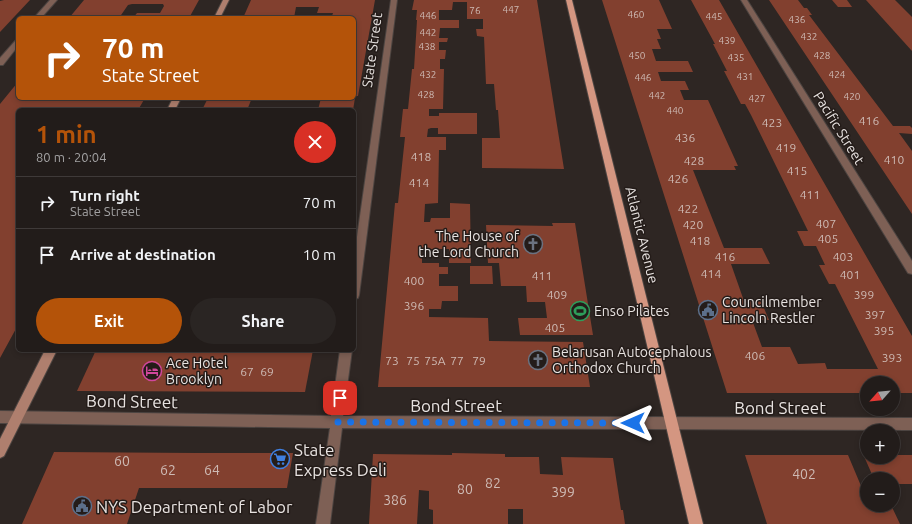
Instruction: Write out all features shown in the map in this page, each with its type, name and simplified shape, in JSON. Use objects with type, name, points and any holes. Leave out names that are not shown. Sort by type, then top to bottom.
[{"type":"main road","points":[[218,16],[226,0]]},
{"type":"main road","name":"Atlantic Avenue","points":[[569,0],[696,524]]},
{"type":"main road","points":[[0,452],[50,352]]},
{"type":"street","points":[[39,16],[54,0]]},
{"type":"street","name":"State Street","points":[[356,280],[394,0]]},
{"type":"street","name":"Pacific Street","points":[[744,0],[912,270]]},
{"type":"street","points":[[0,63],[16,43]]},
{"type":"street","points":[[323,524],[346,352]]},
{"type":"street","name":"Bond Street","points":[[0,417],[18,416],[337,422],[912,424]]},
{"type":"building","points":[[30,0],[0,32],[0,1]]},
{"type":"building","points":[[84,0],[199,0],[190,16],[135,16],[137,13],[160,13],[164,6],[163,4],[132,4],[128,5],[120,16],[71,16]]},
{"type":"building","points":[[251,0],[375,0],[358,96],[356,96],[356,16],[332,16],[333,13],[317,13],[319,7],[296,7],[294,16],[244,16]]},
{"type":"building","points":[[414,0],[537,0],[564,169],[482,168],[482,138],[500,138],[494,84],[486,84],[484,37],[477,36],[476,29],[483,29],[483,19],[467,19],[467,2],[453,2],[452,10],[439,10],[439,20],[459,20],[459,28],[440,28],[439,38],[448,38],[447,42],[439,42],[439,50],[446,50],[445,59],[440,59],[440,69],[444,69],[443,109],[429,109],[429,116],[439,116],[439,113],[477,113],[477,134],[438,134],[438,128],[428,129],[427,137],[446,137],[446,150],[439,150],[438,203],[425,204],[424,222],[430,222],[431,218],[450,218],[450,203],[470,204],[471,263],[449,263],[449,249],[422,249],[422,263],[439,263],[439,267],[448,267],[448,274],[439,274],[439,286],[458,286],[458,301],[442,301],[441,309],[429,309],[429,317],[488,318],[489,341],[583,342],[590,387],[378,387],[395,203],[398,203],[405,137],[400,137],[403,109],[408,109],[412,69],[414,69],[417,10],[412,10]]},
{"type":"building","points":[[602,0],[659,0],[672,29],[657,29],[661,39],[657,39],[661,49],[652,49],[656,61],[688,61],[693,72],[658,72],[661,81],[685,81],[689,90],[680,90],[684,100],[708,100],[738,166],[734,166],[736,170],[693,170],[724,248],[762,248],[770,264],[731,264],[744,301],[761,301],[769,320],[752,320],[762,347],[790,347],[798,364],[825,363],[827,369],[878,369],[835,284],[829,284],[819,265],[825,265],[816,246],[804,246],[797,231],[808,231],[751,115],[745,104],[741,104],[724,71],[727,71],[713,44],[715,44],[691,0],[719,0],[912,336],[912,393],[900,393],[900,376],[860,376],[860,393],[727,393]]},
{"type":"building","points":[[769,0],[798,0],[804,8],[807,8],[812,15],[809,15],[893,126],[910,126],[912,128],[912,134],[899,133],[912,151],[912,214]]},
{"type":"building","points":[[832,0],[847,0],[852,7],[838,7]]},
{"type":"building","points":[[866,0],[895,0],[912,17],[912,51]]},
{"type":"building","points":[[16,84],[16,100],[144,100],[139,108],[16,108],[16,329],[0,358],[0,104]]},
{"type":"building","points":[[207,100],[251,100],[248,108],[203,108]]},
{"type":"building","points":[[320,100],[355,100],[353,108],[318,108]]},
{"type":"building","points":[[552,223],[575,223],[593,335],[520,335],[518,318],[547,318],[545,302],[527,302],[526,286],[501,286],[499,263],[488,263],[486,225],[553,226]]},
{"type":"building","points":[[470,266],[492,266],[493,284],[470,284]]},
{"type":"building","points":[[95,352],[313,352],[305,392],[77,391]]},
{"type":"building","points":[[54,452],[293,453],[287,488],[139,488],[127,524],[22,524]]},
{"type":"building","points":[[452,453],[505,454],[505,457],[539,457],[540,474],[563,475],[561,457],[613,458],[621,510],[623,510],[625,524],[523,524],[523,509],[508,509],[508,524],[433,524],[433,510],[429,509],[429,491],[419,490],[417,524],[369,524],[373,454],[452,455]]},
{"type":"building","points":[[745,455],[848,455],[860,484],[860,512],[894,512],[900,524],[767,524]]},
{"type":"building","points":[[900,455],[912,455],[912,484],[900,484],[900,472],[871,472],[867,464],[900,464]]},
{"type":"place","name":"The House of the Lord Church","points":[[533,244]]},
{"type":"place","name":"Councilmember Lincoln Restler","points":[[708,310]]},
{"type":"place","name":"Enso Pilates","points":[[580,311]]},
{"type":"place","name":"Belarusan Autocephalous Orthodox Church","points":[[538,360]]},
{"type":"place","name":"Ace Hotel Brooklyn","points":[[152,371]]},
{"type":"place","name":"State Express Deli","points":[[280,459]]},
{"type":"place","name":"NYS Department of Labor","points":[[82,506]]},
{"type":"route","points":[[340,398],[337,422],[633,423]]}]
